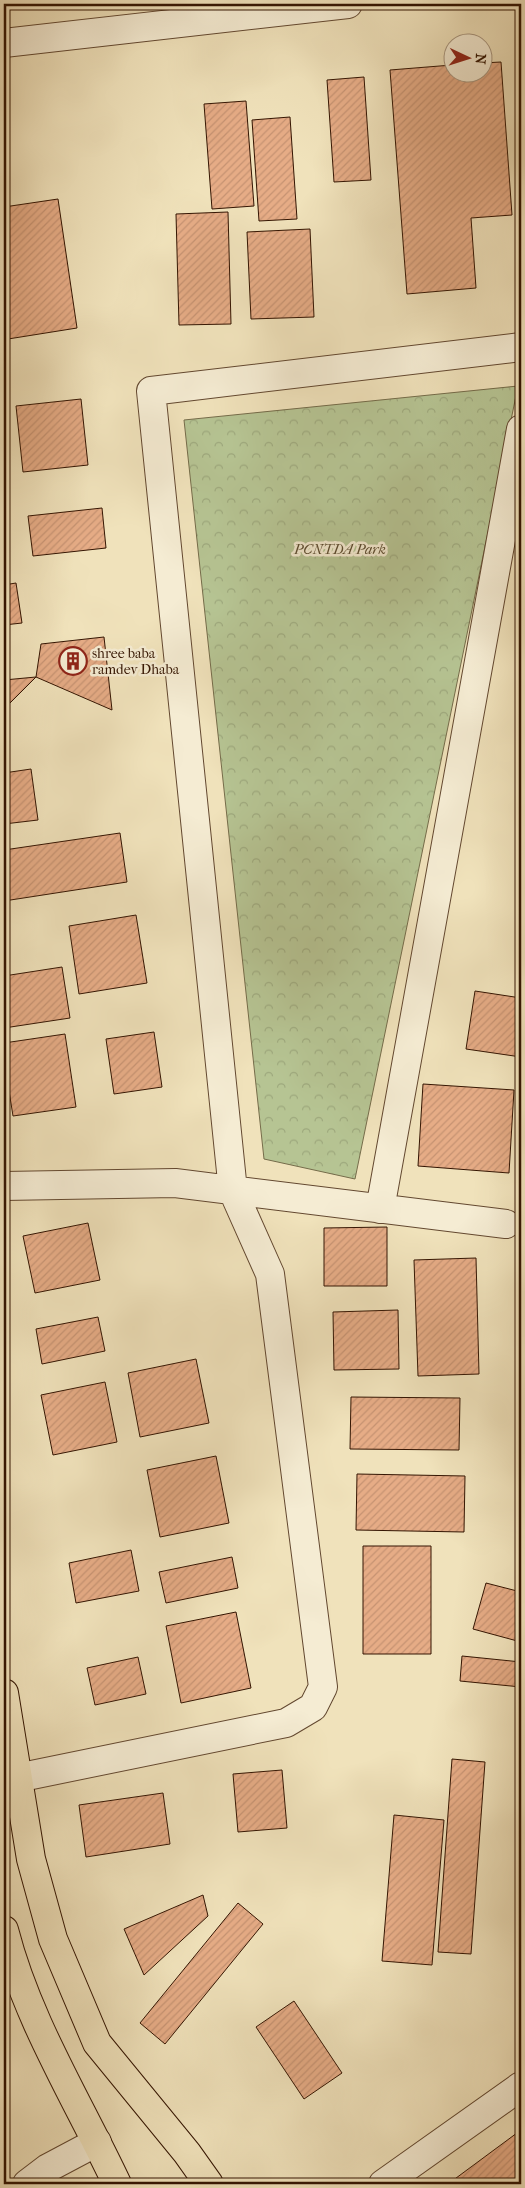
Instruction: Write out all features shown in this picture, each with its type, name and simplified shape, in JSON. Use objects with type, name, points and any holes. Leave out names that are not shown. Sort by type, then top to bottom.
[{"type":"main road","points":[[4,1692],[31,1859],[54,1939],[97,2043],[187,2153],[209,2184]]},
{"type":"main road","points":[[4,1930],[14,1970],[62,2074],[117,2184]]},
{"type":"street","points":[[4,43],[348,4]]},
{"type":"street","points":[[17,1778],[286,1723],[313,1707],[323,1687],[270,1274],[234,1191],[151,391],[521,347]]},
{"type":"street","points":[[380,1209],[521,429]]},
{"type":"street","points":[[4,1186],[175,1184],[506,1224]]},
{"type":"street","points":[[383,2184],[521,2086]]},
{"type":"street","points":[[27,2184],[48,2168],[97,2142]]},
{"type":"green space","name":"PCNTDA Park","points":[[518,386],[355,1179],[264,1159],[184,420]]},
{"type":"building","points":[[492,62],[501,62],[512,215],[471,218],[476,288],[407,294],[390,70],[442,66],[442,82],[492,82]]},
{"type":"building","points":[[364,77],[371,180],[334,182],[327,80]]},
{"type":"building","points":[[246,101],[254,206],[212,209],[204,104]]},
{"type":"building","points":[[290,117],[297,219],[259,221],[252,120]]},
{"type":"building","points":[[58,199],[77,328],[8,339],[4,312],[4,207]]},
{"type":"building","points":[[228,212],[231,324],[179,325],[176,214]]},
{"type":"building","points":[[310,229],[314,317],[251,319],[247,232]]},
{"type":"building","points":[[81,399],[88,465],[23,472],[16,406]]},
{"type":"building","points":[[102,508],[106,548],[33,556],[28,516]]},
{"type":"building","points":[[16,583],[22,623],[4,625],[4,585]]},
{"type":"building","name":"shree baba ramdev Dhaba","points":[[104,637],[112,710],[36,677],[41,644]]},
{"type":"building","points":[[36,677],[4,709],[4,680]]},
{"type":"building","points":[[31,769],[38,820],[4,824],[4,773]]},
{"type":"building","points":[[120,833],[127,882],[4,901],[4,850]]},
{"type":"building","points":[[136,915],[147,983],[79,994],[69,926]]},
{"type":"building","points":[[62,967],[70,1018],[4,1028],[4,976]]},
{"type":"building","points":[[475,991],[521,998],[521,1057],[466,1049]]},
{"type":"building","points":[[154,1032],[162,1087],[114,1094],[106,1039]]},
{"type":"building","points":[[65,1034],[76,1107],[13,1116],[4,1059],[4,1043]]},
{"type":"building","points":[[423,1084],[514,1090],[509,1173],[418,1166]]},
{"type":"building","points":[[88,1223],[100,1280],[35,1293],[23,1236]]},
{"type":"building","points":[[387,1227],[387,1286],[324,1286],[324,1228]]},
{"type":"building","points":[[476,1258],[479,1374],[418,1376],[414,1260]]},
{"type":"building","points":[[398,1310],[399,1369],[334,1370],[333,1312]]},
{"type":"building","points":[[98,1317],[105,1351],[42,1364],[36,1329]]},
{"type":"building","points":[[196,1359],[209,1423],[140,1437],[128,1373]]},
{"type":"building","points":[[105,1382],[117,1442],[53,1455],[41,1395]]},
{"type":"building","points":[[351,1397],[460,1398],[459,1450],[350,1449]]},
{"type":"building","points":[[216,1456],[229,1523],[160,1537],[147,1470]]},
{"type":"building","points":[[357,1474],[465,1476],[464,1532],[356,1530]]},
{"type":"building","points":[[363,1546],[431,1546],[431,1654],[363,1654]]},
{"type":"building","points":[[131,1550],[139,1591],[76,1603],[69,1563]]},
{"type":"building","points":[[232,1557],[238,1588],[166,1603],[159,1572]]},
{"type":"building","points":[[486,1583],[521,1592],[521,1642],[473,1629]]},
{"type":"building","points":[[236,1612],[251,1688],[181,1703],[166,1626]]},
{"type":"building","points":[[462,1656],[521,1662],[521,1687],[460,1681]]},
{"type":"building","points":[[138,1657],[146,1694],[95,1705],[87,1668]]},
{"type":"building","points":[[452,1759],[485,1762],[471,1954],[438,1952]]},
{"type":"building","points":[[282,1770],[287,1828],[238,1832],[233,1774]]},
{"type":"building","points":[[163,1793],[170,1844],[86,1857],[79,1805]]},
{"type":"building","points":[[394,1815],[444,1820],[432,1965],[382,1961]]},
{"type":"building","points":[[203,1895],[208,1916],[144,1975],[124,1929]]},
{"type":"building","points":[[238,1903],[263,1924],[165,2044],[140,2023]]},
{"type":"building","points":[[294,2001],[342,2073],[304,2099],[256,2027]]},
{"type":"building","points":[[521,2130],[521,2184],[448,2184]]},
{"type":"place","name":"shree baba ramdev Dhaba","points":[[73,661]]}]
